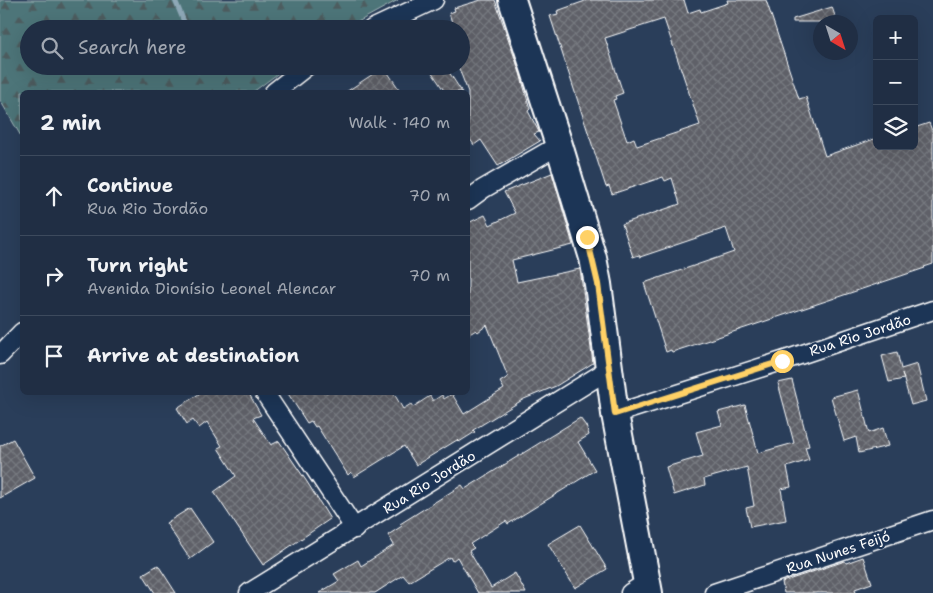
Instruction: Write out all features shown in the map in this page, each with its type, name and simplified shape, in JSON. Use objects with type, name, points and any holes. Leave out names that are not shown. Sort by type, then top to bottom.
[{"type":"main road","points":[[512,0],[593,258],[598,284],[608,370],[642,589]]},
{"type":"street","points":[[391,20],[434,0]]},
{"type":"street","points":[[277,90],[296,75]]},
{"type":"street","points":[[470,199],[559,145]]},
{"type":"street","name":"Rua Rio Jordão","points":[[615,414],[782,361],[933,310]]},
{"type":"street","points":[[0,355],[20,334]]},
{"type":"street","name":"Rua Rio Jordão","points":[[249,593],[355,529],[608,370]]},
{"type":"street","points":[[266,395],[355,529]]},
{"type":"street","name":"Rua Nunes Feijó","points":[[714,593],[933,520]]},
{"type":"green space","points":[[0,0],[398,0],[361,20],[20,20],[20,75],[276,75],[256,90],[20,90],[20,135],[0,100]]},
{"type":"building","points":[[481,0],[495,0],[520,73],[530,109],[528,111],[539,132],[534,134],[540,141],[498,166],[481,140],[474,145],[470,139],[470,90],[467,90],[461,75],[470,75],[470,20],[451,20],[449,13],[455,11],[454,8]]},
{"type":"building","points":[[588,0],[684,0],[688,13],[700,9],[701,12],[728,3],[727,0],[766,0],[799,99],[806,97],[825,156],[873,139],[873,150],[918,150],[918,127],[929,123],[933,133],[933,264],[709,340],[672,352],[671,350],[666,352],[644,283],[734,252],[726,228],[640,257],[639,255],[633,257],[622,224],[680,204],[672,178],[665,181],[663,177],[612,194],[609,186],[606,187],[550,16],[558,14],[557,11]],"holes":[[[664,19],[700,125],[637,146],[634,138],[627,141],[613,100],[616,99],[615,96],[623,93],[605,38]]]},
{"type":"building","points":[[832,7],[835,15],[813,15],[813,22],[793,22],[793,19]]},
{"type":"building","points":[[372,75],[389,75],[400,90],[349,90]]},
{"type":"building","points":[[434,75],[451,75],[461,90],[444,90]]},
{"type":"building","points":[[552,173],[573,245],[512,260],[517,282],[580,269],[593,363],[556,386],[524,399],[473,430],[475,432],[459,442],[457,440],[416,465],[404,446],[354,477],[351,472],[348,475],[317,426],[315,427],[311,421],[307,423],[289,395],[395,395],[403,409],[411,404],[413,407],[430,396],[433,401],[442,395],[444,399],[453,395],[464,414],[504,389],[500,382],[508,377],[487,325],[478,332],[476,330],[470,334],[470,222],[485,215],[490,225],[515,213],[504,192]]},
{"type":"building","points":[[897,352],[901,369],[917,364],[926,401],[911,405],[904,379],[889,382],[882,356]]},
{"type":"building","points":[[792,380],[809,446],[805,447],[809,460],[787,467],[791,487],[781,489],[786,520],[750,527],[746,508],[754,506],[747,467],[704,479],[705,485],[674,495],[666,467],[703,456],[696,432],[722,425],[718,412],[745,405],[758,453],[794,443],[778,383]]},
{"type":"building","points":[[858,390],[869,433],[883,428],[888,446],[859,453],[856,437],[844,441],[831,397]]},
{"type":"building","points":[[197,395],[250,395],[261,415],[253,418],[271,445],[279,441],[330,519],[263,565],[214,492],[236,476],[218,448],[222,446],[207,422],[199,428],[193,420],[187,424],[177,408]]},
{"type":"building","points":[[580,418],[586,426],[589,435],[578,442],[595,470],[508,524],[506,521],[470,544],[474,548],[469,551],[491,588],[515,573],[526,593],[478,593],[457,557],[452,561],[450,557],[409,582],[403,575],[375,593],[319,593],[339,581],[334,574],[358,560],[361,566],[394,545],[388,535],[402,526],[400,524],[462,485],[465,489]]},
{"type":"building","points":[[13,439],[35,478],[0,498],[0,446]]},
{"type":"building","points":[[190,508],[213,542],[190,559],[166,523]]},
{"type":"building","points":[[580,525],[607,569],[575,588],[548,544]]},
{"type":"building","points":[[863,557],[872,583],[855,589],[856,593],[784,593],[782,582]]},
{"type":"building","points":[[158,565],[176,593],[155,593],[143,574]]},
{"type":"waterway","points":[[175,0],[183,20]]},
{"type":"route","points":[[587,237],[598,284],[615,414],[782,361]]}]
